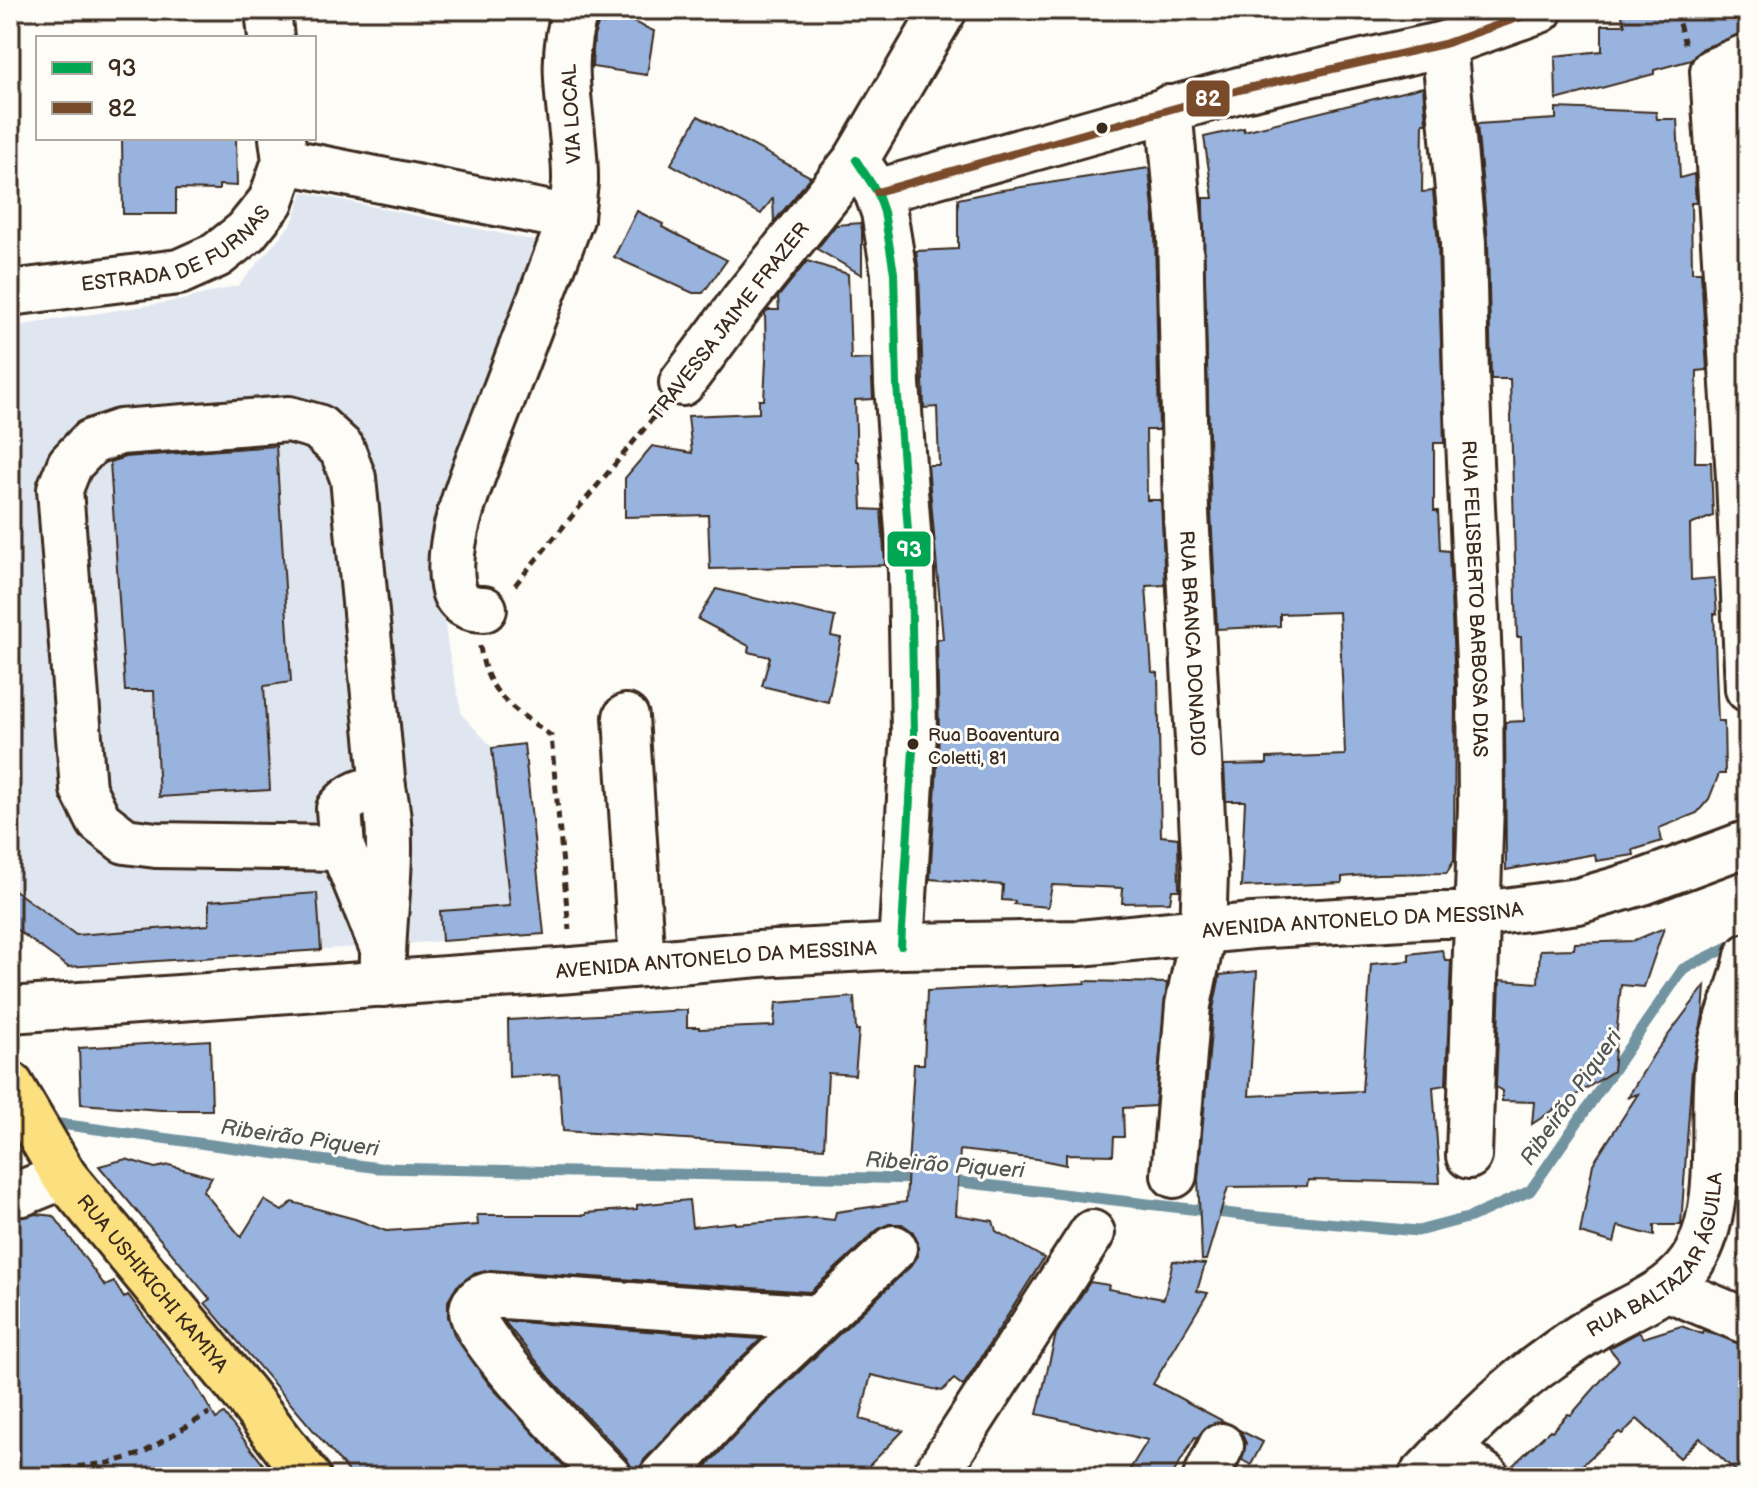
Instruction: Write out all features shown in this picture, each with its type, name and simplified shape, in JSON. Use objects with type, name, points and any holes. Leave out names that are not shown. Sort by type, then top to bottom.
[{"type":"main road","name":"RUA USHIKICHI KAMIYA","points":[[10,1084],[59,1167],[244,1393],[308,1477]]},
{"type":"street","points":[[268,10],[271,36]]},
{"type":"street","name":"VIA LOCAL","points":[[484,609],[470,609],[460,602],[453,589],[451,565],[460,512],[571,218],[575,181],[567,51],[576,10]]},
{"type":"street","name":"TRAVESSA JAIME FRAZER","points":[[682,383],[743,301],[867,176],[944,10]]},
{"type":"street","points":[[901,946],[914,743],[913,635],[897,384],[894,273],[890,235],[867,176],[1444,44],[1540,10]]},
{"type":"street","name":"RUA FELISBERTO BARBOSA DIAS","points":[[1444,44],[1463,242],[1480,684],[1481,805],[1469,1156]]},
{"type":"street","points":[[1731,63],[1739,478],[1748,689]]},
{"type":"street","name":"RUA BRANCA DONADIO","points":[[1169,108],[1180,229],[1186,513],[1205,874],[1203,932],[1188,1005],[1174,1175]]},
{"type":"street","points":[[284,149],[571,218]]},
{"type":"street","name":"ESTRADA DE FURNAS","points":[[10,293],[179,272],[217,255],[246,232],[271,201],[284,149]]},
{"type":"street","points":[[342,848],[156,845],[125,841],[99,821],[83,789],[60,489],[70,464],[91,442],[120,432],[289,419],[318,427],[342,449],[353,478],[390,844],[382,964]]},
{"type":"street","points":[[626,717],[642,964]]},
{"type":"street","points":[[382,964],[342,848],[339,809],[349,797],[361,791],[383,788]]},
{"type":"street","name":"AVENIDA ANTONELO DA MESSINA","points":[[10,1010],[382,964],[572,970],[759,954],[901,946],[1080,943],[1253,926],[1475,915],[1578,901],[1643,882],[1748,843]]},
{"type":"street","name":"RUA BALTAZAR ÁGUILA","points":[[1434,1462],[1503,1395],[1537,1368],[1591,1329],[1669,1289],[1696,1256],[1704,1239],[1713,1178],[1720,1050],[1742,986]]},
{"type":"street","points":[[10,1194],[22,1193],[59,1167]]},
{"type":"street","points":[[934,1477],[1092,1233]]},
{"type":"street","points":[[662,1477],[744,1389],[894,1248]]},
{"type":"street","points":[[1669,1289],[1748,1322]]},
{"type":"street","points":[[609,1477],[550,1416],[501,1358],[473,1320],[475,1303],[489,1295],[819,1318]]},
{"type":"street","points":[[1434,1462],[1487,1477]]},
{"type":"path","name":"TRAVESSA JAIME FRAZER","points":[[484,609],[495,604],[522,579],[682,383]]},
{"type":"path","points":[[484,609],[478,631],[482,660],[493,689],[551,736],[572,970]]},
{"type":"path","points":[[37,1477],[141,1454],[244,1393]]},
{"type":"path","points":[[83,1465],[88,1477]]},
{"type":"shaded area","points":[[303,192],[542,242],[433,529],[448,648],[462,715],[492,747],[524,744],[544,934],[68,967],[10,925],[10,327],[182,300],[239,285],[292,223]]},
{"type":"building","points":[[606,10],[634,17],[633,22],[654,31],[647,75],[592,67],[594,36],[599,22],[603,24]]},
{"type":"building","points":[[1620,10],[1748,10],[1748,32],[1703,48],[1691,60],[1654,70],[1654,74],[1556,100],[1555,56],[1602,51],[1602,25],[1625,25]]},
{"type":"building","points":[[1423,87],[1426,123],[1423,123],[1422,192],[1433,191],[1438,243],[1444,443],[1434,443],[1434,511],[1438,511],[1440,550],[1449,551],[1455,685],[1454,860],[1447,873],[1378,874],[1342,877],[1342,883],[1241,887],[1245,801],[1226,801],[1224,765],[1267,764],[1267,758],[1345,755],[1339,612],[1280,614],[1280,626],[1217,629],[1203,207],[1203,198],[1213,198],[1204,137],[1244,128],[1244,131]]},
{"type":"building","points":[[1556,108],[1656,112],[1657,119],[1677,119],[1680,178],[1694,174],[1696,203],[1691,203],[1692,272],[1701,272],[1707,370],[1697,371],[1695,462],[1711,462],[1713,516],[1690,525],[1691,580],[1714,578],[1718,721],[1724,721],[1725,774],[1719,774],[1709,799],[1697,813],[1659,828],[1662,841],[1633,850],[1634,855],[1596,861],[1595,854],[1506,870],[1505,722],[1524,721],[1521,637],[1517,637],[1510,379],[1491,379],[1488,241],[1477,124],[1556,119]]},
{"type":"building","points":[[698,116],[811,177],[774,222],[773,198],[761,214],[671,164]]},
{"type":"building","points":[[122,140],[236,140],[237,186],[219,185],[219,190],[176,189],[176,214],[123,214]]},
{"type":"building","points":[[1149,168],[1155,230],[1159,430],[1146,430],[1147,500],[1161,500],[1165,585],[1146,586],[1152,672],[1158,673],[1161,836],[1178,838],[1179,890],[1172,890],[1170,902],[1122,903],[1123,888],[1052,885],[1048,907],[1014,904],[1015,901],[1002,900],[1003,885],[930,879],[939,735],[937,639],[943,639],[928,465],[939,465],[937,407],[924,408],[916,251],[958,249],[958,199]]},
{"type":"building","points":[[637,211],[727,260],[703,293],[693,293],[614,257]]},
{"type":"building","points":[[861,223],[862,275],[817,249],[836,225]]},
{"type":"building","points":[[807,261],[848,274],[851,360],[871,359],[873,399],[855,400],[857,462],[860,462],[862,509],[881,510],[885,565],[710,569],[708,515],[625,517],[625,478],[652,446],[692,453],[688,416],[759,413],[759,400],[764,400],[765,313],[779,310],[778,297]]},
{"type":"building","points":[[276,446],[291,682],[264,686],[270,790],[159,797],[154,691],[125,691],[110,462],[125,457]]},
{"type":"building","points":[[716,589],[835,617],[831,636],[841,638],[828,702],[762,686],[770,657],[748,652],[749,646],[698,619]]},
{"type":"building","points":[[524,744],[544,934],[442,941],[440,911],[510,906],[492,748]]},
{"type":"building","points":[[10,887],[76,935],[209,925],[209,901],[317,893],[321,950],[68,967],[10,925]]},
{"type":"building","points":[[1664,928],[1644,987],[1621,985],[1613,1071],[1532,1124],[1534,1102],[1502,1101],[1502,1091],[1496,1087],[1500,980],[1538,983],[1540,950],[1574,949],[1575,943],[1633,941]]},
{"type":"building","points":[[1442,950],[1445,960],[1451,960],[1446,1085],[1433,1087],[1440,1183],[1308,1180],[1307,1186],[1228,1187],[1206,1260],[1202,1260],[1198,1179],[1213,1009],[1220,975],[1257,971],[1249,1096],[1362,1091],[1371,964],[1409,961],[1409,954]]},
{"type":"building","points":[[1085,981],[1167,983],[1155,1106],[1123,1108],[1124,1137],[1114,1137],[1113,1155],[1066,1154],[1066,1165],[960,1150],[956,1215],[993,1221],[996,1231],[1044,1258],[963,1386],[954,1379],[942,1391],[871,1375],[860,1419],[903,1431],[858,1477],[707,1477],[701,1472],[762,1407],[911,1266],[918,1256],[918,1243],[913,1232],[902,1224],[889,1224],[877,1230],[810,1292],[491,1270],[473,1274],[457,1286],[448,1301],[448,1317],[455,1337],[489,1384],[574,1477],[353,1477],[205,1303],[210,1299],[99,1166],[126,1159],[155,1168],[169,1165],[212,1177],[203,1191],[241,1237],[264,1200],[282,1211],[292,1202],[386,1231],[478,1225],[477,1215],[586,1215],[637,1209],[637,1205],[689,1200],[692,1227],[815,1218],[834,1220],[836,1212],[906,1202],[914,1064],[924,1064],[927,991]]},
{"type":"building","points":[[1705,986],[1703,1015],[1692,1070],[1681,1225],[1654,1225],[1654,1236],[1618,1226],[1614,1243],[1580,1233],[1593,1164],[1638,1094],[1628,1097],[1654,1054]]},
{"type":"building","points":[[854,997],[856,1030],[859,1030],[855,1075],[828,1073],[824,1148],[563,1131],[559,1074],[509,1077],[508,1020],[687,1010],[687,1027],[774,1026],[776,1003]]},
{"type":"building","points":[[210,1040],[212,1110],[81,1104],[79,1048]]},
{"type":"building","points":[[36,1214],[54,1216],[105,1286],[114,1282],[124,1298],[128,1295],[194,1382],[216,1419],[224,1414],[273,1477],[10,1477],[10,1219]]},
{"type":"building","points":[[1173,1261],[1205,1264],[1197,1291],[1208,1293],[1153,1384],[1225,1422],[1208,1425],[1195,1437],[1171,1477],[1125,1477],[1148,1440],[1037,1414],[1056,1334],[1090,1282],[1109,1285],[1108,1289],[1164,1299]]},
{"type":"building","points":[[504,1321],[761,1339],[644,1460],[638,1477],[633,1477],[627,1459],[550,1378]]},
{"type":"building","points":[[1681,1326],[1702,1334],[1703,1330],[1748,1346],[1748,1477],[1742,1477],[1700,1438],[1680,1458],[1637,1419],[1569,1477],[1512,1477],[1510,1468],[1568,1414],[1571,1415],[1619,1360],[1609,1348],[1639,1332],[1643,1338]]},
{"type":"building","points":[[1239,1430],[1263,1442],[1251,1465],[1242,1460],[1246,1443]]},
{"type":"waterway","name":"Ribeirão Piqueri","points":[[943,1180],[1259,1217],[1418,1231],[1471,1217],[1530,1191],[1683,969],[1741,941]]},
{"type":"waterway","name":"Ribeirão Piqueri","points":[[46,1122],[379,1168],[922,1179]]},
{"type":"transit line","name":"82","points":[[877,192],[1239,90],[1444,44],[1540,10]]},
{"type":"transit line","name":"93","points":[[856,160],[877,192],[884,212],[894,273],[897,384],[911,571],[914,733],[901,946]]},
{"type":"place","name":"Rua Boaventura Coletti, 81","points":[[913,744]]}]
